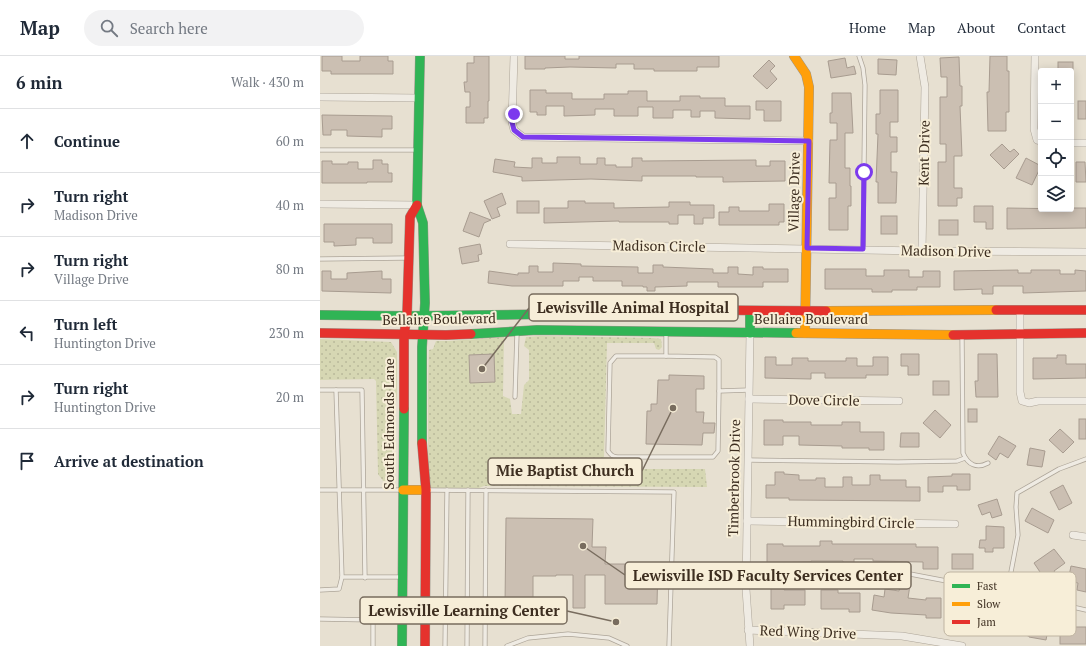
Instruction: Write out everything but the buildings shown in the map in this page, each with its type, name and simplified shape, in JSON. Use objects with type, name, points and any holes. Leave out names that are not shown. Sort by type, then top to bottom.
[{"type":"main road","name":"South Edmonds Lane","points":[[420,56],[417,204],[423,223],[424,316],[422,442],[426,490],[425,646]]},
{"type":"main road","name":"Village Drive","points":[[794,56],[803,69],[808,80],[810,102],[805,333]]},
{"type":"main road","name":"South Edmonds Lane","points":[[402,646],[404,334],[407,316],[410,217],[417,204]]},
{"type":"main road","name":"Bellaire Boulevard","points":[[320,315],[424,316],[557,314],[642,309],[805,311],[1086,310]]},
{"type":"main road","name":"Timberbrook Drive","points":[[750,310],[750,333]]},
{"type":"main road","name":"Bellaire Boulevard","points":[[320,333],[446,335],[537,330],[750,333],[1086,333]]},
{"type":"main road","points":[[403,490],[426,490]]},
{"type":"main road","points":[[402,618],[425,618]]},
{"type":"street","points":[[514,56],[512,122],[514,130],[523,137],[809,141]]},
{"type":"street","name":"Kent Drive","points":[[920,56],[925,87],[922,251]]},
{"type":"street","points":[[1035,56],[1034,129],[1038,140]]},
{"type":"street","points":[[320,97],[419,98]]},
{"type":"street","points":[[1074,143],[1086,143]]},
{"type":"street","points":[[320,204],[417,204]]},
{"type":"street","name":"Madison Circle","points":[[510,244],[807,248]]},
{"type":"street","name":"Madison Drive","points":[[807,248],[922,251],[1086,252]]},
{"type":"street","points":[[1020,310],[1020,392],[1022,401],[1029,403],[1038,401],[1086,401]]},
{"type":"street","name":"Timberbrook Drive","points":[[750,333],[746,570],[750,646]]},
{"type":"street","name":"Dove Circle","points":[[749,399],[899,401]]},
{"type":"street","name":"Hummingbird Circle","points":[[747,521],[955,524]]},
{"type":"street","points":[[1073,535],[1086,537]]},
{"type":"street","name":"Red Wing Drive","points":[[748,630],[902,636],[962,646]]},
{"type":"lane","points":[[859,56],[863,68],[865,85],[863,249]]},
{"type":"lane","points":[[320,150],[418,150]]},
{"type":"lane","points":[[320,259],[408,258]]},
{"type":"lane","points":[[515,398],[517,332]]},
{"type":"lane","points":[[666,332],[666,356]]},
{"type":"lane","points":[[962,334],[963,453],[966,460],[974,465],[983,466],[988,464]]},
{"type":"lane","points":[[616,356],[666,356],[715,357],[719,360],[718,451],[713,457],[614,457],[608,451],[610,363],[616,356]]},
{"type":"lane","points":[[320,390],[362,390],[365,490],[365,578]]},
{"type":"lane","points":[[320,590],[339,590],[342,577],[336,390]]},
{"type":"lane","points":[[719,391],[749,390]]},
{"type":"lane","points":[[748,460],[898,462],[957,461],[965,458]]},
{"type":"lane","points":[[1011,572],[1018,535],[1016,507],[1017,493],[1059,469],[1086,459]]},
{"type":"lane","points":[[320,490],[403,490]]},
{"type":"lane","points":[[426,490],[586,490],[674,492],[669,646]]},
{"type":"lane","points":[[445,646],[447,490]]},
{"type":"lane","points":[[467,646],[468,490]]},
{"type":"lane","points":[[485,646],[486,490]]},
{"type":"lane","points":[[746,570],[840,570],[910,574],[944,581]]},
{"type":"lane","points":[[342,577],[402,577]]},
{"type":"lane","points":[[1076,608],[1086,610]]},
{"type":"lane","points":[[320,619],[373,620],[402,618]]},
{"type":"lane","points":[[373,620],[373,646]]},
{"type":"lane","points":[[507,646],[528,638],[568,634],[609,638],[627,646]]},
{"type":"green space","points":[[540,336],[661,339],[662,347],[659,350],[656,349],[654,343],[607,343],[604,457],[612,458],[612,461],[602,460],[601,473],[613,473],[613,469],[705,469],[707,487],[484,486],[479,488],[428,488],[429,350],[433,349],[436,341],[504,337],[503,396],[510,399],[512,414],[521,414],[524,385],[529,380],[529,350],[524,346],[526,337]]},
{"type":"green space","points":[[320,339],[391,342],[397,352],[397,395],[392,433],[392,473],[390,478],[385,481],[383,481],[378,474],[376,381],[374,379],[320,380]]},
{"type":"traffic: fast","points":[[420,56],[417,205],[423,223],[425,303],[422,347],[422,443]]},
{"type":"traffic: fast","points":[[320,315],[407,316],[557,314],[642,309],[698,310]]},
{"type":"traffic: fast","points":[[750,311],[750,333]]},
{"type":"traffic: fast","points":[[471,334],[537,330],[796,333]]},
{"type":"traffic: fast","points":[[402,646],[404,409]]},
{"type":"traffic: fast","points":[[402,618],[425,618]]},
{"type":"traffic: slow","points":[[794,56],[806,74],[809,87],[805,333]]},
{"type":"traffic: slow","points":[[826,311],[996,310]]},
{"type":"traffic: slow","points":[[796,333],[953,335]]},
{"type":"traffic: slow","points":[[403,490],[426,490]]},
{"type":"traffic: jam","points":[[404,409],[404,334],[407,316],[410,217],[417,205]]},
{"type":"traffic: jam","points":[[698,310],[826,311]]},
{"type":"traffic: jam","points":[[996,310],[1086,310]]},
{"type":"traffic: jam","points":[[320,333],[471,334]]},
{"type":"traffic: jam","points":[[953,335],[1086,333]]},
{"type":"traffic: jam","points":[[422,443],[426,490],[425,646]]},
{"type":"place","name":"Lewisville Animal Hospital","points":[[482,369]]},
{"type":"place","name":"Mie Baptist Church","points":[[673,408]]},
{"type":"place","name":"Lewisville ISD Faculty Services Center","points":[[583,546]]},
{"type":"place","name":"Lewisville Learning Center","points":[[616,622]]},
{"type":"route","points":[[514,114],[512,122],[514,130],[523,137],[809,141],[807,248],[863,249],[864,172]]}]
